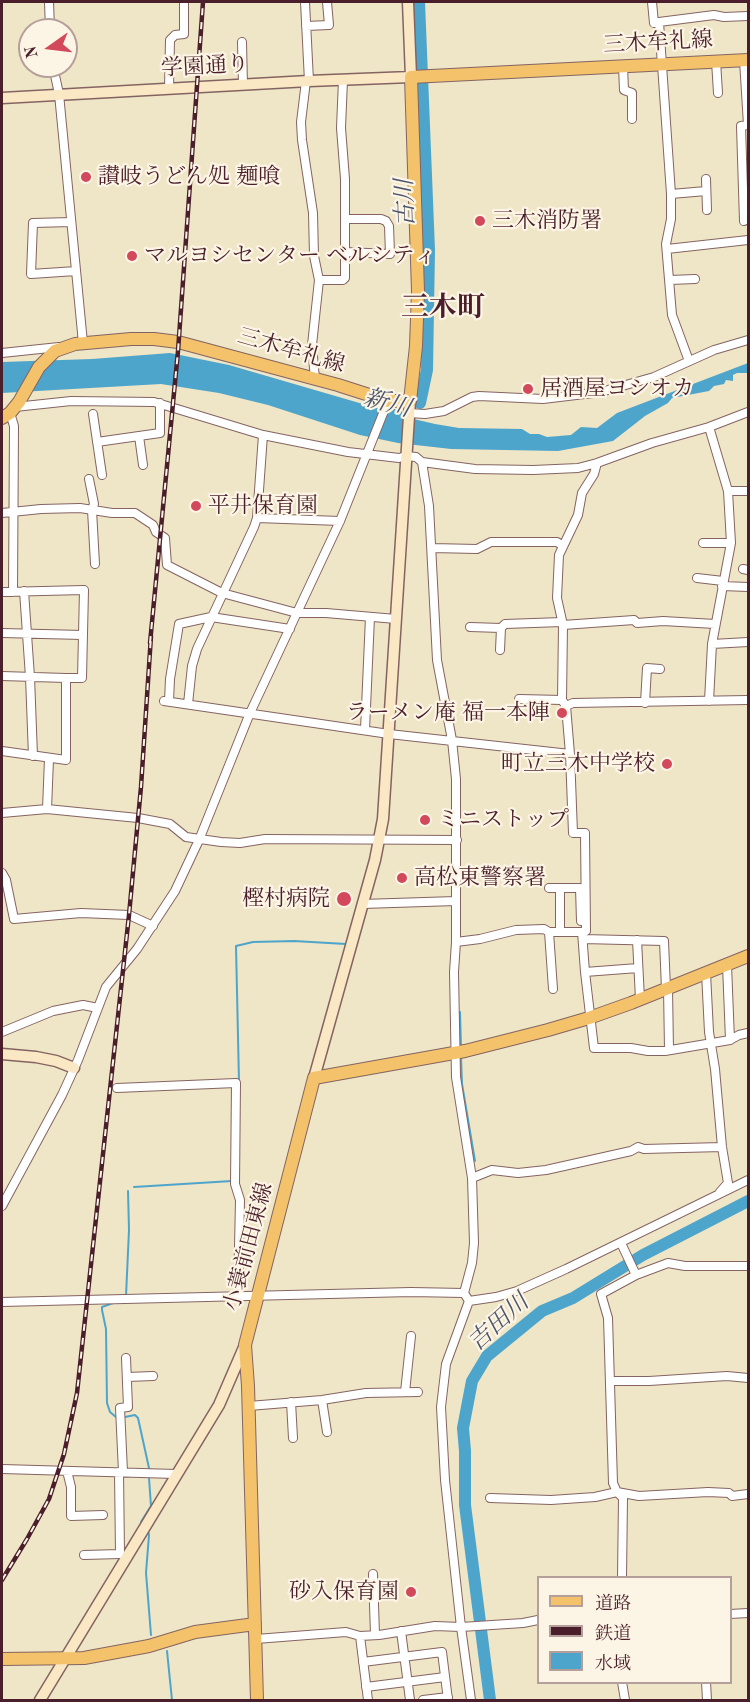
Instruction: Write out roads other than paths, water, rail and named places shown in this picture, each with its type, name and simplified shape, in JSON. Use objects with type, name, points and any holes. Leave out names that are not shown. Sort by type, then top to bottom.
[{"type":"main road","name":"三木牟礼線","points":[[411,77],[746,60]]},
{"type":"main road","points":[[409,410],[416,345],[418,291],[411,77]]},
{"type":"main road","name":"三木牟礼線","points":[[12,409],[45,360],[55,351],[83,343],[154,339],[178,342],[315,379],[409,410]]},
{"type":"main road","points":[[314,1078],[456,1053],[590,1018],[748,956]]},
{"type":"main road","name":"小蓑前田東線","points":[[257,1701],[249,1406],[245,1345],[260,1295],[314,1078]]},
{"type":"main road","points":[[2,1659],[65,1659],[118,1653],[195,1632],[255,1624]]},
{"type":"street","points":[[49,2],[50,18]]},
{"type":"street","points":[[169,88],[170,40],[175,35],[184,34],[184,2]]},
{"type":"street","points":[[305,2],[308,81],[301,122],[313,213],[314,256],[319,280],[312,345],[315,379]]},
{"type":"street","points":[[306,26],[329,25],[327,2]]},
{"type":"street","points":[[408,2],[411,77]]},
{"type":"street","points":[[652,2],[654,23],[714,15],[724,18],[748,16]]},
{"type":"street","points":[[659,22],[671,194],[671,219],[667,249],[672,315],[689,361]]},
{"type":"street","points":[[243,42],[243,85]]},
{"type":"street","points":[[744,221],[741,126],[748,125],[746,60]]},
{"type":"street","points":[[716,61],[718,93]]},
{"type":"street","points":[[622,66],[624,90],[632,93],[632,119]]},
{"type":"street","name":"学園通り","points":[[2,98],[411,77]]},
{"type":"street","points":[[56,78],[83,343]]},
{"type":"street","points":[[319,280],[343,280],[345,278],[346,219],[341,128],[343,80]]},
{"type":"street","points":[[706,179],[707,210]]},
{"type":"street","points":[[671,194],[706,191]]},
{"type":"street","points":[[346,219],[386,221],[389,226],[390,254],[346,252]]},
{"type":"street","points":[[72,222],[33,223],[31,274],[76,271]]},
{"type":"street","points":[[667,249],[748,240]]},
{"type":"street","points":[[670,280],[695,279]]},
{"type":"street","points":[[314,1078],[383,819],[409,410],[425,414],[444,411],[472,397],[479,396],[543,399],[601,392],[654,377],[689,361],[748,340]]},
{"type":"street","points":[[2,352],[66,346]]},
{"type":"street","points":[[13,592],[14,426],[12,409],[71,401],[144,401],[160,403],[263,435],[366,454],[399,458],[416,457],[422,462],[475,469],[533,470],[578,468],[597,463],[652,443],[710,428],[748,412]]},
{"type":"street","points":[[98,442],[160,433],[160,403]]},
{"type":"street","points":[[2,1206],[62,1095],[106,987],[138,950],[175,891],[199,840],[250,714],[340,521],[387,403]]},
{"type":"street","points":[[93,414],[102,475]]},
{"type":"street","points":[[709,701],[712,644],[731,543],[728,491],[710,428]]},
{"type":"street","points":[[188,704],[196,649],[257,518],[263,435]]},
{"type":"street","points":[[139,436],[143,465]]},
{"type":"street","points":[[422,462],[429,506],[437,660],[452,740],[456,780],[454,972],[456,1053],[460,1110],[472,1178],[474,1243],[472,1263],[464,1293],[469,1301]]},
{"type":"street","points":[[582,934],[586,931],[585,832],[573,833],[570,754],[564,703],[562,623],[557,598],[559,555],[578,515],[582,493],[594,474],[597,463]]},
{"type":"street","points":[[89,479],[94,504],[92,510],[95,564]]},
{"type":"street","points":[[728,491],[748,491]]},
{"type":"street","points":[[2,513],[80,507],[112,513],[135,513],[153,525],[156,532],[165,538],[167,565],[222,593],[297,613],[396,619]]},
{"type":"street","points":[[257,518],[340,521]]},
{"type":"street","points":[[432,548],[477,549],[491,542],[557,542],[563,546]]},
{"type":"street","points":[[703,543],[731,543]]},
{"type":"street","points":[[697,578],[748,586]]},
{"type":"street","points":[[2,592],[84,590],[82,678],[2,676]]},
{"type":"street","points":[[24,591],[33,756]]},
{"type":"street","points":[[290,629],[211,617],[179,624],[167,701],[389,734],[570,754]]},
{"type":"street","points":[[365,730],[370,617]]},
{"type":"street","points":[[470,627],[501,628],[505,624],[634,620],[638,623],[663,621],[715,624]]},
{"type":"street","points":[[500,650],[501,628]]},
{"type":"street","points":[[2,633],[83,635]]},
{"type":"street","points":[[712,644],[748,642]]},
{"type":"street","points":[[645,703],[647,668],[660,669]]},
{"type":"street","points":[[2,751],[66,760],[66,678]]},
{"type":"street","points":[[519,699],[573,704],[748,700]]},
{"type":"street","points":[[47,809],[50,759]]},
{"type":"street","points":[[2,813],[47,809],[138,818],[170,824],[186,837],[240,843],[265,839],[457,840]]},
{"type":"street","points":[[2,873],[6,880],[14,919],[81,913],[129,915],[153,926]]},
{"type":"street","points":[[549,888],[580,888],[585,972],[594,1048],[669,1050],[730,1040],[748,1033]]},
{"type":"street","points":[[560,888],[560,932]]},
{"type":"street","points":[[362,904],[456,901]]},
{"type":"street","points":[[456,942],[516,930],[544,929],[549,932],[664,941],[669,1050]]},
{"type":"street","points":[[549,932],[553,989]]},
{"type":"street","points":[[637,940],[640,999]]},
{"type":"street","points":[[727,964],[730,1040]]},
{"type":"street","points":[[585,972],[638,968]]},
{"type":"street","points":[[706,973],[710,1043],[728,1183],[718,1195]]},
{"type":"street","points":[[2,1032],[53,1011],[83,1005],[98,1008]]},
{"type":"street","points":[[2,1054],[36,1057],[74,1068]]},
{"type":"street","points":[[117,1088],[236,1083],[235,1184],[240,1200],[238,1296]]},
{"type":"street","points":[[472,1178],[492,1170],[518,1173],[546,1170],[631,1151],[638,1147],[644,1149],[722,1146]]},
{"type":"street","points":[[469,1301],[517,1291],[748,1180]]},
{"type":"street","points":[[621,1243],[636,1275]]},
{"type":"street","points":[[622,1576],[623,1498],[613,1483],[608,1318],[601,1294],[636,1275],[668,1263],[685,1266],[748,1266]]},
{"type":"street","points":[[2,1302],[260,1295],[464,1293]]},
{"type":"street","points":[[469,1301],[446,1364],[441,1407],[443,1463],[460,1627],[471,1701]]},
{"type":"street","points":[[405,1392],[411,1336]]},
{"type":"street","points":[[40,1701],[123,1555],[219,1405],[245,1345]]},
{"type":"street","points":[[123,1555],[120,1408],[128,1407],[126,1358]]},
{"type":"street","points":[[127,1377],[153,1376]]},
{"type":"street","points":[[611,1381],[727,1376],[748,1378]]},
{"type":"street","points":[[249,1406],[322,1400],[366,1393],[418,1392]]},
{"type":"street","points":[[322,1400],[327,1432]]},
{"type":"street","points":[[291,1402],[293,1438]]},
{"type":"street","points":[[2,1469],[176,1474]]},
{"type":"street","points":[[67,1471],[72,1487],[71,1516],[103,1515]]},
{"type":"street","points":[[490,1498],[551,1500],[595,1497],[617,1492],[639,1496],[708,1492],[729,1493],[732,1496],[748,1494]]},
{"type":"street","points":[[84,1555],[123,1555]]},
{"type":"street","points":[[373,1574],[375,1635]]},
{"type":"street","points":[[732,1614],[748,1613]]},
{"type":"street","points":[[256,1639],[346,1632],[360,1636],[375,1635],[435,1626],[460,1627],[537,1620]]},
{"type":"street","points":[[401,1631],[410,1701]]},
{"type":"street","points":[[360,1636],[368,1701]]},
{"type":"street","points":[[363,1662],[442,1652],[448,1699],[423,1701]]},
{"type":"street","points":[[366,1687],[445,1677]]},
{"type":"street","points":[[622,1684],[625,1701]]},
{"type":"street","points":[[706,1684],[707,1701]]},
{"type":"water","points":[[170,353],[229,365],[380,409],[384,406],[402,411],[405,417],[435,424],[459,428],[522,429],[530,434],[547,437],[571,435],[581,427],[597,428],[617,413],[748,363],[748,373],[737,373],[733,375],[733,381],[726,380],[724,384],[714,386],[709,391],[672,398],[613,441],[558,451],[451,449],[398,443],[360,435],[268,405],[219,393],[161,384],[2,393],[2,362],[92,359]]},
{"type":"waterway","name":"古川","points":[[419,2],[429,250],[427,370],[420,403]]},
{"type":"waterway","points":[[239,1082],[236,946],[253,942],[294,941],[346,944]]},
{"type":"waterway","points":[[460,1012],[461,1048]]},
{"type":"waterway","points":[[461,1057],[462,1084],[475,1161]]},
{"type":"waterway","points":[[134,1187],[232,1181]]},
{"type":"waterway","points":[[126,1296],[128,1191]]},
{"type":"waterway","name":"吉田川","points":[[490,1700],[465,1505],[463,1428],[472,1381],[487,1356],[542,1311],[573,1298],[643,1255],[748,1201]]},
{"type":"waterway","points":[[113,1303],[102,1307],[102,1310],[106,1329],[107,1403],[110,1412],[116,1417]]},
{"type":"waterway","points":[[125,1417],[135,1415],[138,1418],[149,1468]]},
{"type":"waterway","points":[[141,1522],[151,1506],[149,1478]]},
{"type":"waterway","points":[[148,1531],[146,1573],[151,1635]]},
{"type":"waterway","points":[[167,1651],[172,1700]]},
{"type":"railway","points":[[150,643],[178,351],[203,2]]},
{"type":"railway","points":[[2,1580],[49,1499],[64,1454],[77,1393],[129,915],[141,787],[151,636]]},
{"type":"place","name":"讃岐うどん処 麺喰","points":[[86,177]]},
{"type":"place","name":"三木消防署","points":[[480,221]]},
{"type":"place","name":"マルヨシセンター ベルシティ","points":[[132,256]]},
{"type":"place","name":"居酒屋ヨシオカ","points":[[528,389]]},
{"type":"place","name":"平井保育園","points":[[196,506]]},
{"type":"place","name":"ラーメン庵 福一本陣","points":[[562,713]]},
{"type":"place","name":"町立三木中学校","points":[[667,764]]},
{"type":"place","name":"ミニストップ","points":[[425,820]]},
{"type":"place","name":"高松東警察署","points":[[402,878]]},
{"type":"place","name":"樫村病院","points":[[344,899]]},
{"type":"place","name":"砂入保育園","points":[[411,1592]]},
{"type":"district","name":"三木町","points":[[443,309]]},
{"type":"water label","name":"新川","points":[[387,404]]}]
